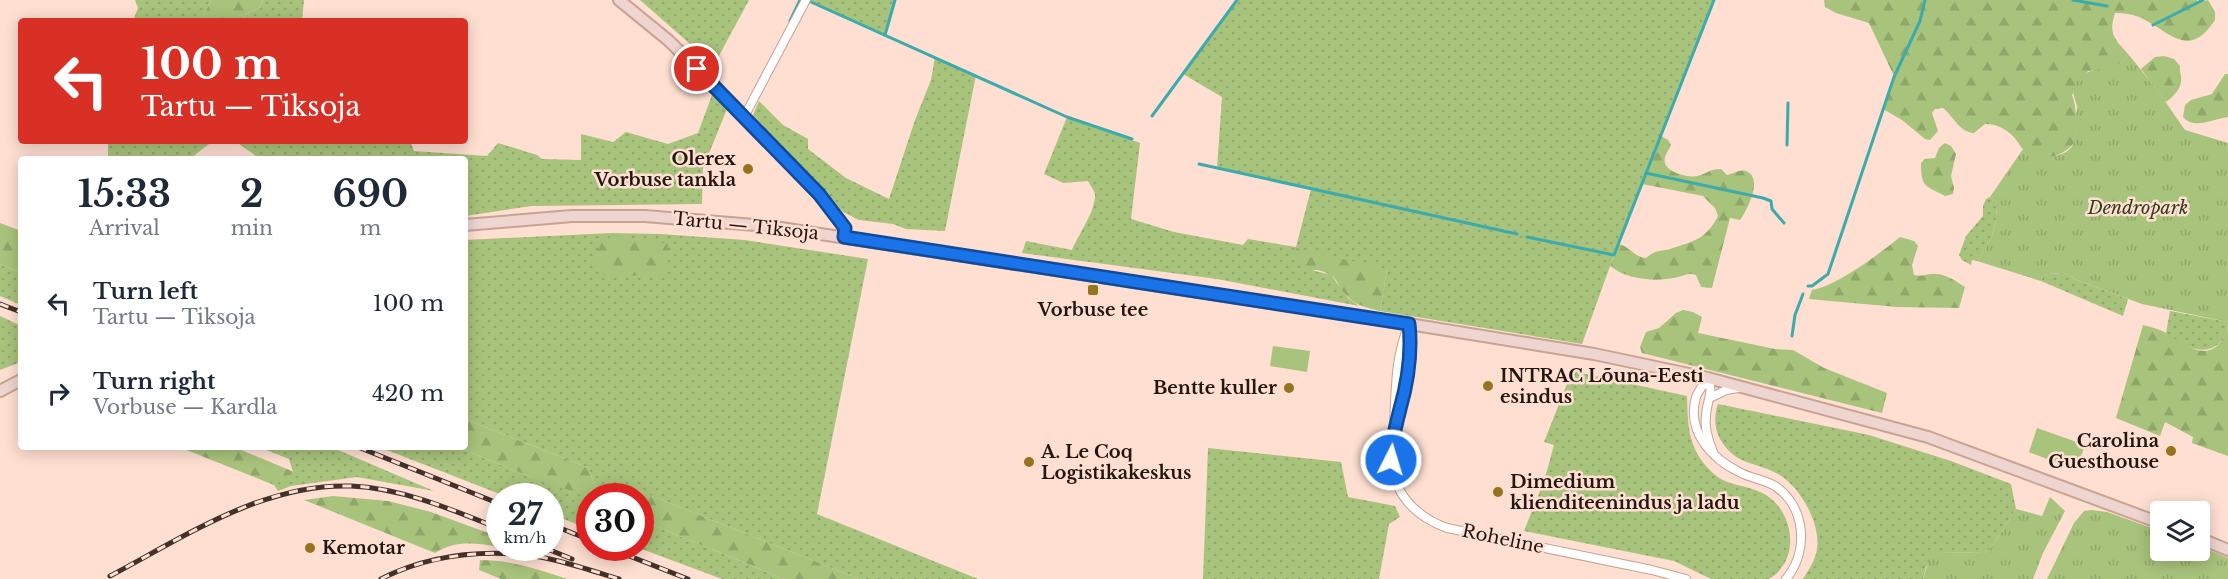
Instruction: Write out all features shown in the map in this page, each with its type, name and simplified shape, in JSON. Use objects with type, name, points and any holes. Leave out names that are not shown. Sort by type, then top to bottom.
[{"type":"main road","points":[[619,0],[668,40],[744,117],[829,207],[845,228],[844,237]]},
{"type":"main road","name":"Tartu — Tiksoja","points":[[468,225],[572,216],[645,216],[768,226],[1594,354],[1745,387],[1928,437],[2150,519]]},
{"type":"main road","points":[[0,391],[18,382]]},
{"type":"main road","points":[[2210,543],[2228,550]]},
{"type":"street","points":[[744,117],[806,0]]},
{"type":"street","name":"Roheline","points":[[1409,324],[1411,346],[1400,410],[1394,424],[1391,456],[1395,477],[1407,502],[1425,518],[1447,528],[1686,579]]},
{"type":"street","points":[[1708,378],[1712,389],[1706,426],[1714,456]]},
{"type":"street","points":[[1708,378],[1696,396],[1695,423],[1701,440],[1725,465],[1774,486],[1786,497],[1793,508],[1803,536],[1793,571],[1786,579]]},
{"type":"street","points":[[1709,399],[1726,390],[1745,387]]},
{"type":"green space","points":[[135,0],[211,0],[202,18],[134,18],[138,8]]},
{"type":"green space","points":[[211,0],[263,0],[259,8],[245,14],[243,18],[202,18]]},
{"type":"green space","points":[[263,0],[304,0],[302,18],[243,18],[245,14],[259,8]]},
{"type":"green space","points":[[640,0],[749,0],[714,65]]},
{"type":"green space","points":[[806,0],[895,0],[885,35]]},
{"type":"green space","points":[[1237,0],[1714,0],[1614,255],[1582,344],[1380,311],[1387,269],[1312,270],[1331,275],[1348,298],[1359,306],[1217,279],[1022,253],[1026,241],[1072,250],[1093,208],[1095,194],[1088,181],[1063,183],[1044,174],[1067,117],[1140,143],[1131,219],[1174,232],[1243,245],[1248,239],[1296,247],[1311,189],[1217,168],[1222,97],[1183,74]]},
{"type":"green space","points":[[1824,0],[2197,0],[2198,3],[2208,0],[2215,12],[2215,20],[2196,39],[2187,41],[2170,35],[2139,17],[2115,13],[2112,27],[2114,36],[2129,55],[2116,66],[2088,71],[2072,95],[2076,111],[2076,140],[2059,155],[2044,158],[2030,154],[1999,126],[1985,124],[1974,133],[1964,130],[1943,108],[1935,109],[1932,113],[1938,131],[1930,140],[1925,139],[1902,120],[1883,109],[1894,76],[1869,23],[1836,13],[1825,7]]},
{"type":"green space","name":"Dendropark","points":[[2129,55],[2185,130],[2228,143],[2228,322],[2142,304],[2064,273],[2047,274],[2042,277],[2041,281],[1977,261],[1990,241],[1995,225],[1995,201],[1990,197],[2023,149],[2047,157],[2057,156],[2067,151],[2075,139],[2077,108],[2073,90],[2076,83],[2090,71],[2116,65]]},
{"type":"green space","points":[[2164,56],[2174,59],[2180,66],[2181,77],[2178,90],[2166,102],[2141,69],[2155,57]]},
{"type":"green space","points":[[935,57],[976,75],[945,231],[906,229],[893,224],[859,220],[843,212],[753,115],[759,101],[783,125],[808,139],[808,149],[846,178],[889,199],[931,80]]},
{"type":"green space","points":[[2225,74],[2228,74],[2228,117],[2204,123],[2187,121],[2183,117],[2185,105],[2191,100],[2212,94]]},
{"type":"green space","points":[[712,95],[727,109],[703,168],[702,204],[531,206],[468,216],[468,156],[256,156],[239,144],[411,144],[414,151],[487,156],[498,143],[537,155],[542,159],[581,160],[581,134],[613,142],[626,132],[668,144],[698,133]]},
{"type":"green space","points":[[1661,136],[1671,145],[1665,156],[1665,163],[1674,172],[1698,176],[1717,169],[1721,169],[1727,175],[1746,171],[1754,180],[1750,202],[1740,220],[1730,218],[1712,288],[1701,287],[1696,275],[1693,274],[1665,279],[1648,279],[1632,277],[1610,266],[1619,244],[1638,256],[1646,258],[1656,252],[1681,246],[1700,238],[1718,216],[1715,208],[1703,196],[1642,184]]},
{"type":"green space","points":[[1945,143],[1951,146],[1956,154],[1951,176],[1953,194],[1945,196],[1923,182],[1921,163],[1925,159],[1935,158],[1939,148]]},
{"type":"green space","points":[[108,144],[209,144],[193,156],[108,156]]},
{"type":"green space","points":[[1990,197],[1995,201],[1996,209],[1993,233],[1982,255],[1977,261],[1972,260],[1971,265],[1962,260],[1959,255],[1966,236],[1983,216],[1983,206],[1986,199]]},
{"type":"green space","points":[[0,223],[18,230],[18,272],[0,264]]},
{"type":"green space","points":[[611,233],[660,234],[745,240],[868,259],[817,514],[978,579],[859,579],[654,497],[654,483],[594,483],[589,468],[468,420],[468,240]]},
{"type":"green space","points":[[614,235],[668,244],[668,264],[658,276],[603,275],[594,258],[602,242]]},
{"type":"green space","points":[[1900,237],[1914,241],[1918,246],[1912,265],[1914,275],[1942,275],[1965,287],[1959,308],[1897,307],[1809,299],[1812,290],[1845,276]]},
{"type":"green space","points":[[1296,248],[1387,269],[1380,311],[1354,301],[1345,294],[1333,277],[1302,263]]},
{"type":"green space","points":[[0,264],[18,272],[18,304],[0,296]]},
{"type":"green space","points":[[2064,273],[2128,299],[2123,316],[2041,281],[2042,277],[2047,274]]},
{"type":"green space","points":[[1683,310],[1702,317],[1698,333],[1775,349],[1793,350],[1824,368],[1887,393],[1882,413],[1642,353],[1640,347],[1646,332],[1659,328]]},
{"type":"green space","points":[[2170,311],[2228,322],[2227,329],[2218,344],[2212,348],[2204,350],[2188,347],[2166,333]]},
{"type":"green space","points":[[0,316],[18,325],[18,363],[0,370]]},
{"type":"green space","points":[[2143,325],[2155,328],[2193,348],[2205,351],[2216,347],[2228,328],[2228,456],[2192,443],[2193,437],[2165,422],[2160,436],[2116,418]]},
{"type":"green space","points":[[1273,346],[1310,351],[1307,372],[1270,366]]},
{"type":"green space","points":[[1572,371],[1687,396],[1688,424],[1692,441],[1706,466],[1719,478],[1767,496],[1779,507],[1787,521],[1790,545],[1781,569],[1769,579],[1711,579],[1674,561],[1524,531],[1544,481],[1554,445],[1544,442]]},
{"type":"green space","points":[[1718,404],[1869,435],[1951,461],[2011,484],[2016,509],[1991,548],[1984,553],[1938,552],[1926,567],[1923,579],[1803,579],[1817,549],[1816,528],[1812,517],[1801,496],[1786,480],[1778,474],[1739,459],[1726,448],[1718,435],[1716,426],[1715,417]]},
{"type":"green space","points":[[468,420],[589,468],[594,483],[576,483],[576,493],[564,488],[564,483],[549,483],[464,450],[468,450]]},
{"type":"green space","points":[[2037,428],[2085,445],[2076,470],[2029,452]]},
{"type":"green space","points":[[1208,448],[1341,462],[1348,497],[1395,506],[1400,517],[1389,524],[1379,579],[1203,579]]},
{"type":"green space","points":[[186,450],[241,450],[294,472],[274,485]]},
{"type":"green space","points":[[266,450],[338,450],[434,491],[357,477],[291,486],[278,491],[274,485],[293,472],[289,459]]},
{"type":"green space","points":[[387,450],[464,450],[550,483],[486,483],[486,489]]},
{"type":"green space","points":[[564,488],[576,492],[576,524],[564,519]]},
{"type":"green space","points":[[333,496],[388,501],[431,512],[486,532],[486,545],[458,544],[435,553],[304,500]]},
{"type":"green space","points":[[654,497],[859,579],[784,579],[654,525]]},
{"type":"green space","points":[[2050,497],[2065,511],[2043,553],[2033,579],[1923,579],[1931,554],[1938,552],[1984,553],[1991,548],[2016,509],[2042,516]]},
{"type":"green space","points":[[2084,511],[2107,512],[2150,527],[2150,561],[2210,561],[2210,551],[2228,558],[2228,579],[2047,579],[2074,523]]},
{"type":"green space","points":[[654,525],[784,579],[722,579],[654,554]]},
{"type":"green space","points":[[480,560],[499,561],[514,563],[567,579],[501,579],[479,570]]},
{"type":"waterway","points":[[790,21],[800,0]]},
{"type":"waterway","points":[[885,35],[895,0]]},
{"type":"waterway","points":[[1152,116],[1237,0]]},
{"type":"waterway","points":[[1527,237],[1614,255],[1714,0]]},
{"type":"waterway","points":[[1808,286],[1812,286],[1828,274],[1894,77],[1920,21],[1925,0]]},
{"type":"waterway","points":[[2073,0],[2107,6]]},
{"type":"waterway","points":[[2153,25],[2203,0]]},
{"type":"waterway","points":[[811,2],[1067,117],[1132,139]]},
{"type":"waterway","points":[[1787,145],[1788,103]]},
{"type":"waterway","points":[[1199,164],[1517,234]]},
{"type":"waterway","points":[[1646,173],[1763,198],[1771,201],[1772,209],[1784,223]]},
{"type":"waterway","points":[[1792,336],[1795,315],[1803,294]]},
{"type":"railway","points":[[0,304],[18,311]]},
{"type":"railway","points":[[365,450],[486,498]]},
{"type":"railway","points":[[110,576],[225,515],[287,493],[318,487],[351,486],[408,495],[486,524]]},
{"type":"railway","points":[[564,530],[576,534]]},
{"type":"railway","points":[[381,579],[430,561],[464,555],[499,553],[542,557],[619,579]]},
{"type":"railway","points":[[564,556],[572,559]]},
{"type":"railway","points":[[642,561],[688,579]]},
{"type":"place","name":"Olerex Vorbuse tankla","points":[[748,169]]},
{"type":"place","name":"Vorbuse tee","points":[[1093,290]]},
{"type":"place","name":"INTRAC Lõuna-Eesti esindus","points":[[1488,386]]},
{"type":"place","name":"Bentte kuller","points":[[1289,388]]},
{"type":"place","name":"Carolina Guesthouse","points":[[2171,451]]},
{"type":"place","name":"A. Le Coq Logistikakeskus","points":[[1029,462]]},
{"type":"place","name":"Dimedium klienditeenindus ja ladu","points":[[1498,492]]},
{"type":"place","name":"Kemotar","points":[[310,548]]},
{"type":"route","points":[[697,69],[819,194],[845,228],[844,237],[1409,324],[1411,346],[1400,410],[1394,424],[1391,460]]}]
